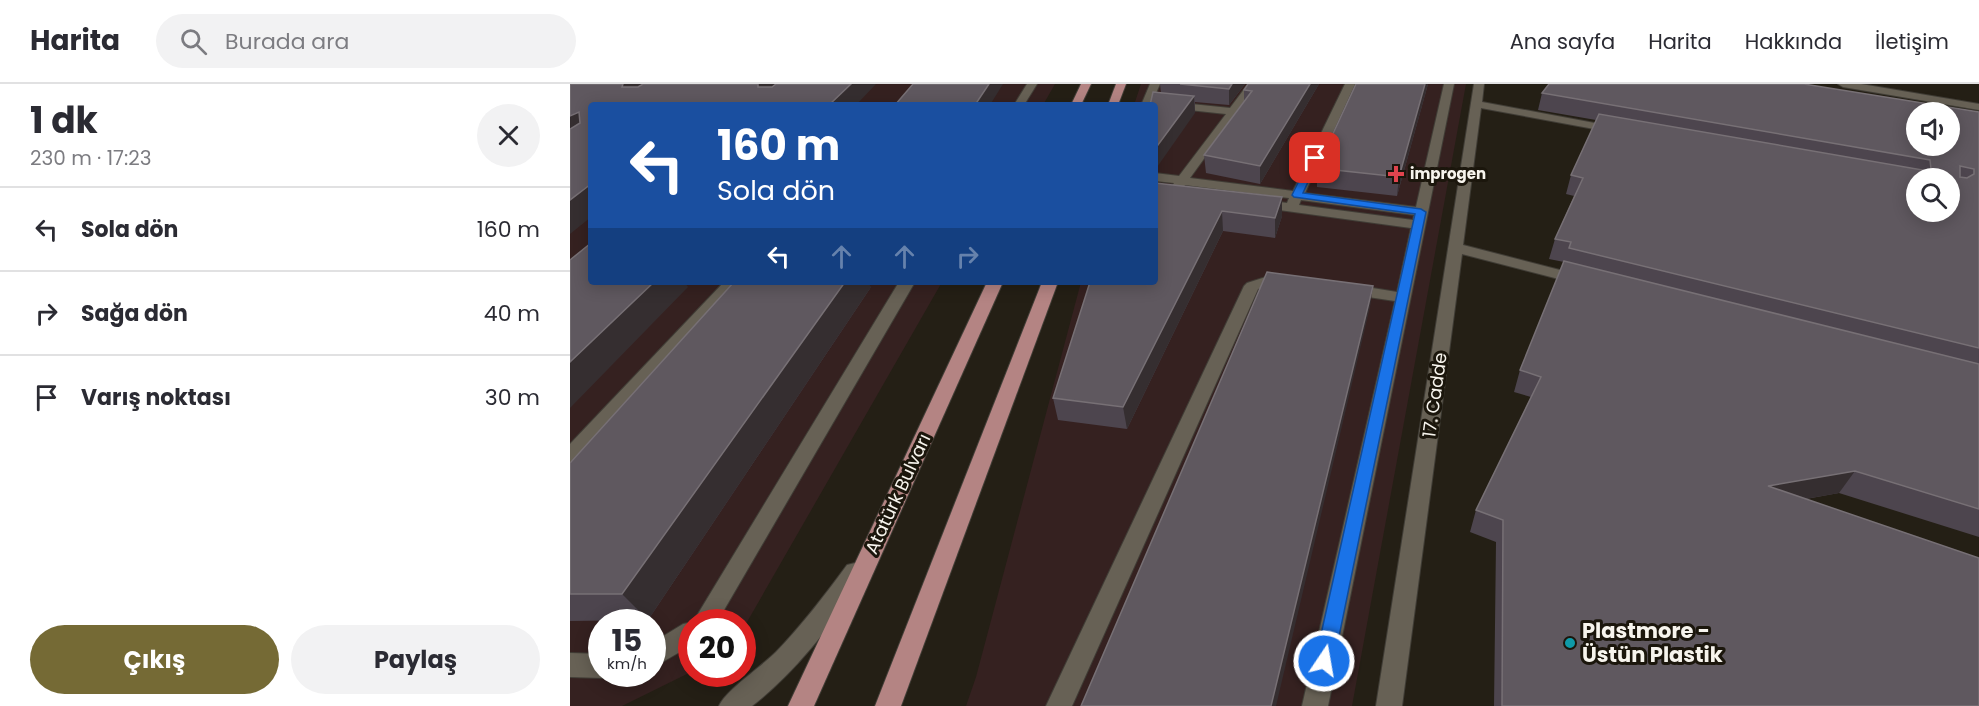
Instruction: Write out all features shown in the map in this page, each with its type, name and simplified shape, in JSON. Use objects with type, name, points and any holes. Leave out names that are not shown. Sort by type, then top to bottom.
[{"type":"main road","points":[[1077,102],[1086,84]]},
{"type":"main road","points":[[1114,102],[1120,84]]},
{"type":"main road","name":"Atatürk Bulvarı","points":[[801,706],[994,285]]},
{"type":"main road","points":[[888,706],[1049,285]]},
{"type":"street","points":[[1021,102],[1032,84]]},
{"type":"street","points":[[1147,102],[1155,84]]},
{"type":"street","points":[[1174,192],[1253,84]]},
{"type":"street","points":[[1294,202],[1350,84]]},
{"type":"street","points":[[1315,706],[1449,84]]},
{"type":"street","name":"17. Cadde","points":[[1389,706],[1479,84]]},
{"type":"street","points":[[1843,84],[1979,107]]},
{"type":"street","points":[[1158,104],[1233,111]]},
{"type":"street","points":[[1476,104],[1627,132]]},
{"type":"street","points":[[1158,177],[1294,202]]},
{"type":"street","points":[[1158,190],[1294,202],[1420,218]]},
{"type":"street","points":[[1456,248],[1596,284]]},
{"type":"street","points":[[1059,706],[1252,286],[1275,279],[1298,282]]},
{"type":"street","points":[[570,456],[729,285]]},
{"type":"street","points":[[713,609],[905,285]]},
{"type":"street","points":[[1333,287],[1402,297]]},
{"type":"street","points":[[732,706],[748,695],[789,656],[823,619],[875,544]]},
{"type":"street","points":[[570,665],[588,666]]},
{"type":"shaded area","points":[[570,84],[1055,84],[1045,102],[588,102],[588,285],[940,285],[754,609],[678,609],[678,678],[666,684],[666,609],[588,609],[588,687],[661,687],[622,706],[570,706]]},
{"type":"shaded area","points":[[1141,84],[1466,84],[1352,706],[966,706],[976,677],[1080,285],[1158,285],[1158,102],[1135,102]]},
{"type":"building","points":[[570,84],[623,84],[622,87],[638,87],[643,84],[758,84],[758,87],[772,87],[776,84],[851,84],[832,102],[588,102],[588,186],[570,200],[570,129],[580,123],[579,112],[570,116]]},
{"type":"building","points":[[913,84],[989,84],[977,102],[898,102]]},
{"type":"building","points":[[1180,84],[1232,84],[1229,89]]},
{"type":"building","points":[[1248,84],[1310,84],[1260,166],[1204,155],[1252,91],[1244,90]]},
{"type":"building","points":[[1356,84],[1425,84],[1399,177],[1317,168]]},
{"type":"building","points":[[1549,84],[1804,84],[1916,102],[1906,102],[1906,156],[1542,93]]},
{"type":"building","points":[[1153,92],[1194,96],[1158,145],[1158,102],[1151,102]]},
{"type":"building","points":[[1960,109],[1979,112],[1979,348],[1569,248],[1571,242],[1555,239],[1583,178],[1571,175],[1599,114],[1911,168],[1906,168],[1906,222],[1960,222],[1960,177],[1967,178],[1974,174],[1974,169],[1960,166],[1960,168],[1931,168],[1930,160],[1907,156],[1960,156]]},
{"type":"building","points":[[1158,183],[1282,197],[1275,218],[1222,211],[1123,407],[1053,398],[1089,285],[1158,285]]},
{"type":"building","points":[[588,245],[588,285],[651,285],[570,362],[570,260]]},
{"type":"building","points":[[1564,261],[1979,364],[1979,509],[1855,471],[1768,486],[1979,558],[1979,706],[1502,706],[1503,520],[1476,510],[1541,377],[1520,370]]},
{"type":"building","points":[[1267,272],[1373,286],[1271,706],[1081,706]]},
{"type":"building","points":[[731,285],[843,285],[622,594],[570,594],[570,463]]},
{"type":"place","name":"improgen","points":[[1396,174]]},
{"type":"place","name":"Plastmore - Üstün Plastik","points":[[1570,643]]},
{"type":"route","points":[[1315,158],[1297,195],[1421,212],[1324,661]]}]
